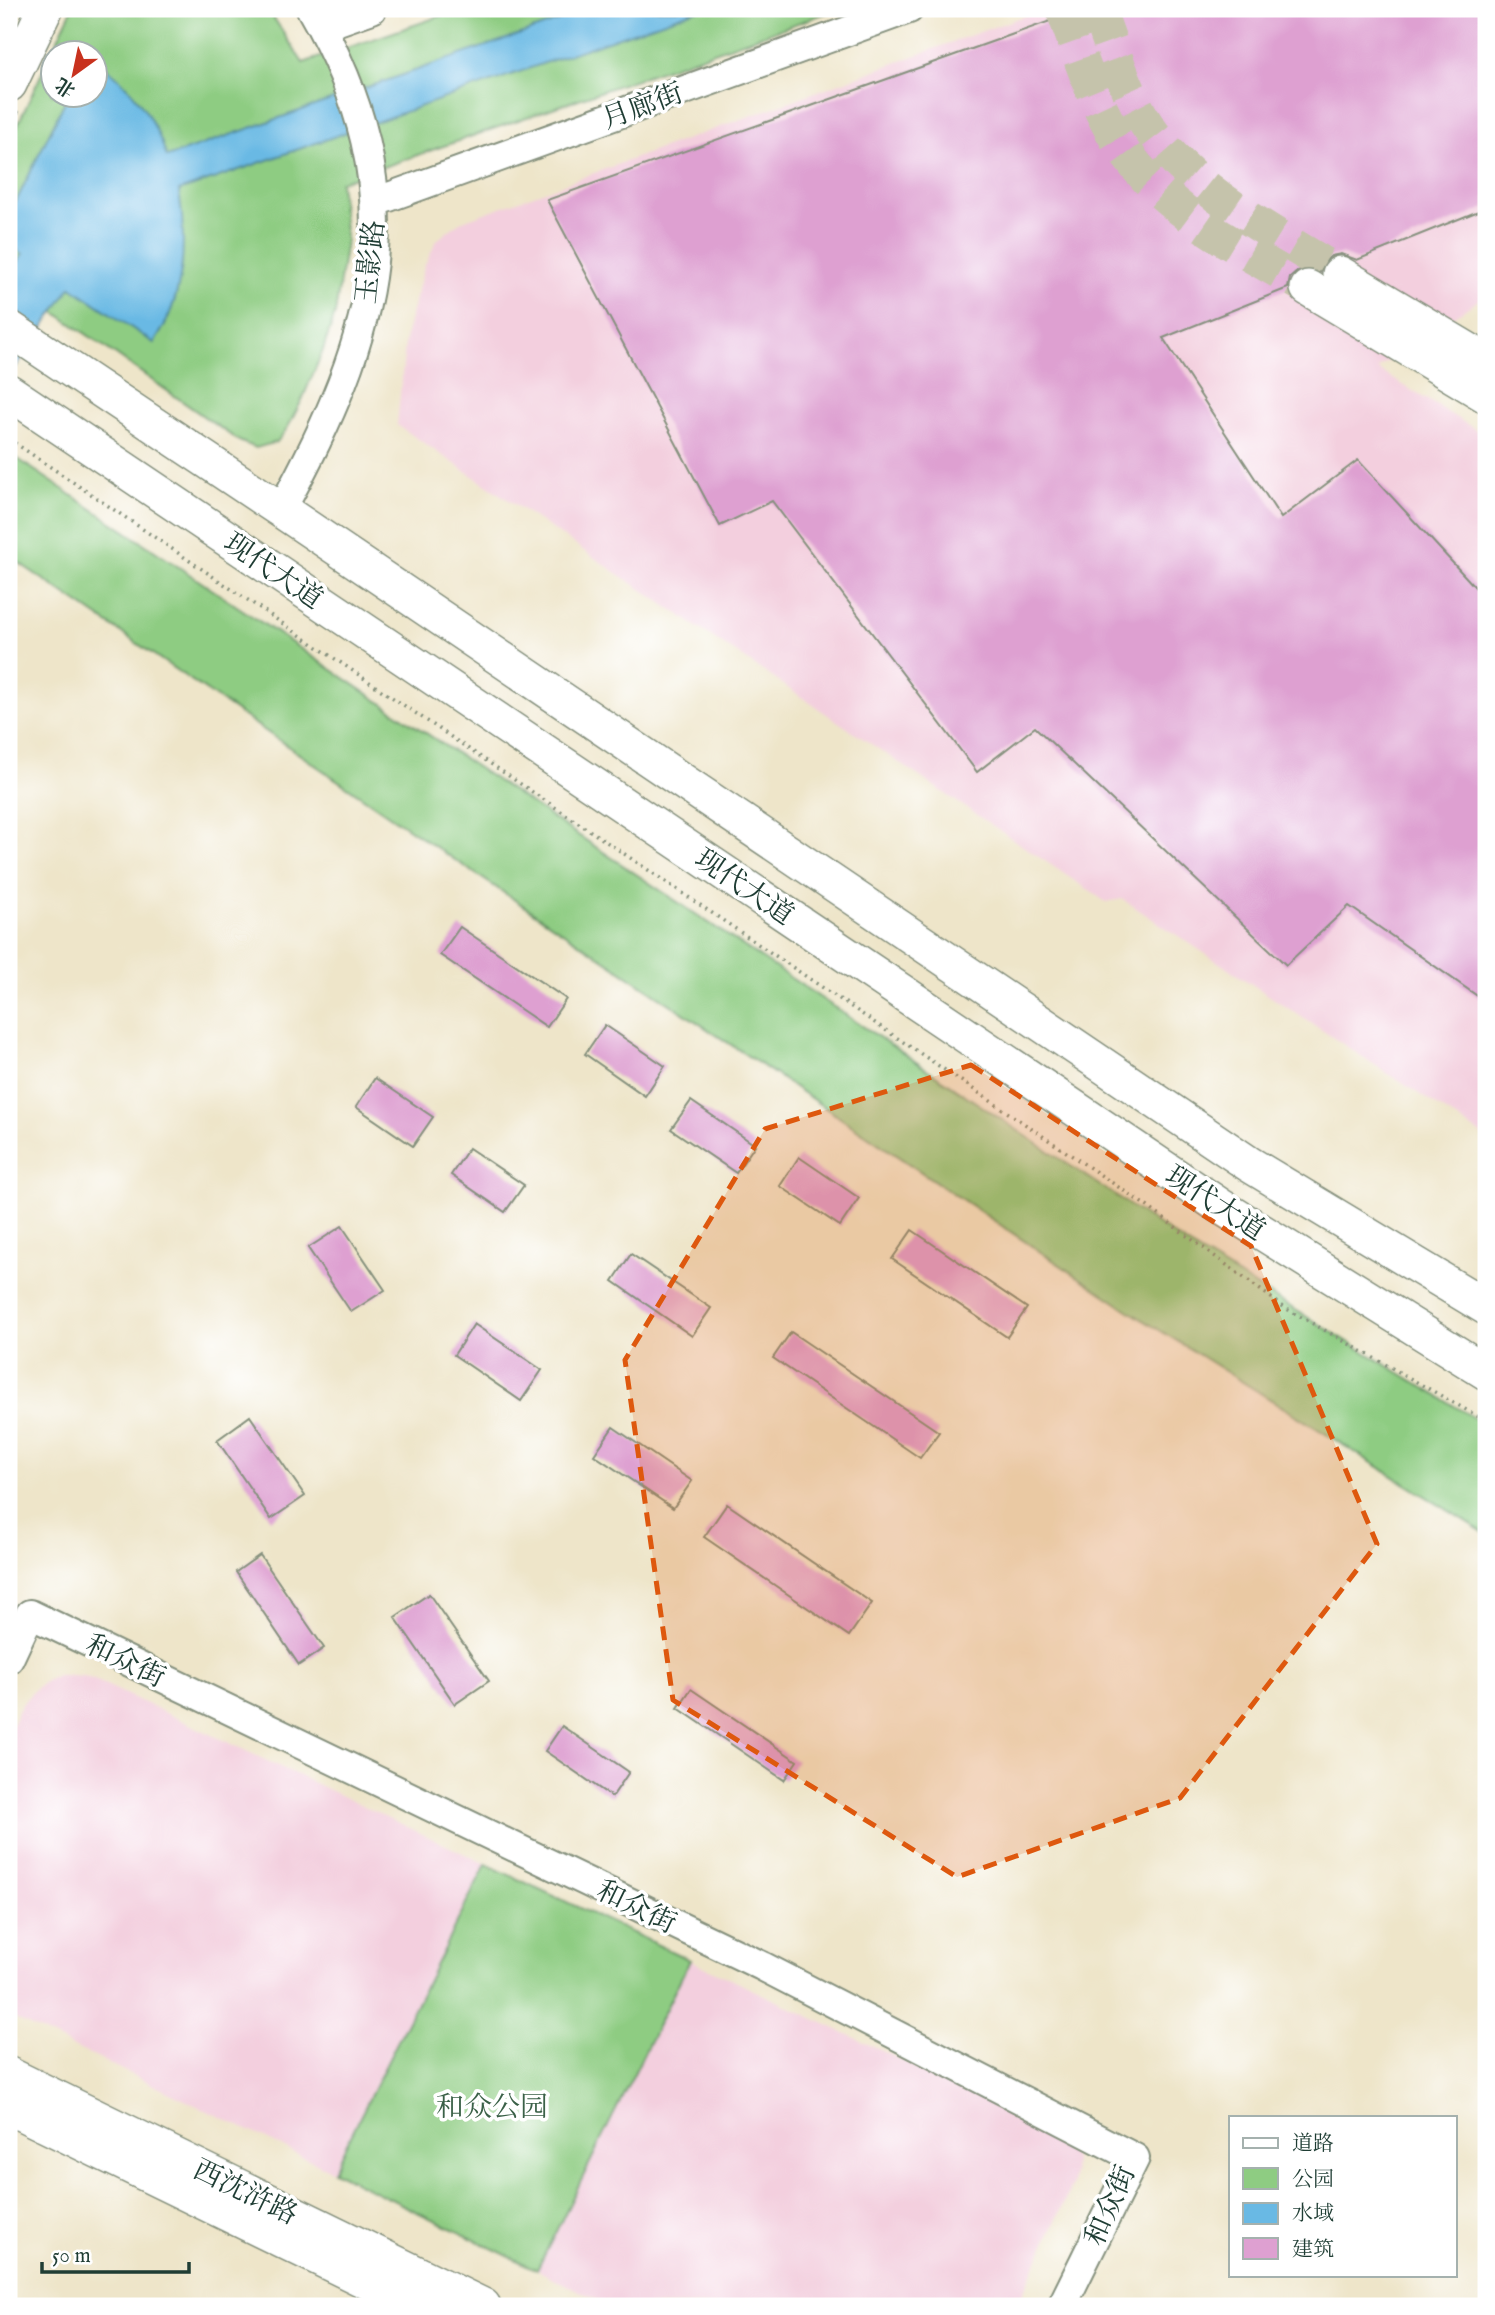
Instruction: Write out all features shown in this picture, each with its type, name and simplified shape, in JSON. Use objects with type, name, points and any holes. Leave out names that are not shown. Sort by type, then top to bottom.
[{"type":"main road","points":[[9,84],[45,9]]},
{"type":"main road","points":[[1340,274],[1486,361]]},
{"type":"main road","points":[[1308,288],[1486,395]]},
{"type":"main road","name":"现代大道","points":[[20,336],[1248,1164],[1486,1307]]},
{"type":"main road","name":"现代大道","points":[[9,392],[1220,1206],[1486,1372]]},
{"type":"main road","name":"西沈浒路","points":[[9,2075],[483,2306]]},
{"type":"main road","name":"西沈浒路","points":[[9,2107],[418,2306]]},
{"type":"street","points":[[316,18],[372,9]]},
{"type":"street","name":"月廊街","points":[[375,202],[909,9]]},
{"type":"street","name":"玉影路","points":[[281,510],[323,430],[357,345],[374,264],[375,202],[369,155],[358,109],[343,69],[316,18]]},
{"type":"street","name":"和众街","points":[[9,1659],[30,1614],[762,1966],[1135,2158],[1062,2306]]},
{"type":"path","points":[[9,439],[1148,1207],[1285,1308],[1486,1421]]},
{"type":"highlighted area","points":[[971,1065],[1251,1246],[1377,1544],[1180,1798],[957,1877],[673,1700],[625,1360],[765,1129]]},
{"type":"shaded area","points":[[1043,9],[1486,9],[1486,295],[1377,369],[1486,436],[1486,1138],[1122,899],[1106,902],[397,425],[406,334],[424,267],[437,240],[460,222]]},
{"type":"shaded area","points":[[62,1675],[84,1676],[104,1684],[486,1864],[333,2171],[9,2016],[9,1732],[21,1705],[35,1689],[50,1678]]},
{"type":"shaded area","points":[[690,1960],[1024,2118],[1064,2145],[1074,2159],[1073,2183],[1017,2306],[610,2306],[537,2270]]},
{"type":"green space","points":[[72,9],[268,9],[303,63],[461,9],[838,9],[340,182],[346,241],[335,314],[302,400],[277,442],[256,448],[239,441],[9,280],[9,143],[38,81],[38,108],[108,108],[108,38],[58,38]]},
{"type":"green space","points":[[9,453],[1196,1250],[1486,1425],[1486,1534],[1132,1313],[428,842],[9,556]]},
{"type":"green space","name":"和众公园","points":[[486,1864],[690,1960],[537,2270],[333,2171]]},
{"type":"water","points":[[592,9],[699,9],[179,191],[183,251],[178,289],[164,326],[154,343],[71,287],[9,377],[9,276],[23,254],[9,244],[9,216],[62,108],[108,108],[108,68],[130,90],[148,115],[167,157]]},
{"type":"building","points":[[1084,9],[1486,9],[1486,208],[1357,260],[1341,254],[1331,256],[1323,263],[1320,272],[1309,268],[1298,271],[1290,278],[1288,288],[1163,338],[1281,518],[1358,460],[1486,599],[1486,1002],[1349,906],[1286,965],[1035,727],[977,772],[772,501],[720,526],[547,200]]},
{"type":"building","points":[[460,927],[566,999],[547,1027],[440,955]]},
{"type":"building","points":[[605,1025],[665,1066],[645,1096],[585,1054]]},
{"type":"building","points":[[375,1078],[433,1117],[413,1146],[356,1107]]},
{"type":"building","points":[[691,1101],[755,1145],[736,1173],[671,1129]]},
{"type":"building","points":[[469,1148],[524,1185],[505,1212],[451,1175]]},
{"type":"building","points":[[799,1157],[859,1198],[840,1226],[780,1186]]},
{"type":"building","points":[[342,1226],[385,1290],[351,1312],[308,1248]]},
{"type":"building","points":[[912,1230],[1027,1308],[1007,1337],[892,1259]]},
{"type":"building","points":[[631,1254],[711,1308],[692,1336],[613,1281]]},
{"type":"building","points":[[474,1324],[542,1370],[521,1401],[454,1355]]},
{"type":"building","points":[[791,1332],[939,1432],[920,1458],[773,1358]]},
{"type":"building","points":[[250,1416],[305,1496],[271,1519],[217,1440]]},
{"type":"building","points":[[613,1427],[692,1481],[673,1508],[594,1455]]},
{"type":"building","points":[[727,1504],[872,1603],[849,1636],[704,1537]]},
{"type":"building","points":[[260,1555],[324,1648],[299,1665],[236,1572]]},
{"type":"building","points":[[429,1594],[489,1681],[455,1704],[395,1617]]},
{"type":"building","points":[[691,1689],[797,1761],[784,1780],[678,1708]]},
{"type":"building","points":[[562,1726],[629,1772],[612,1797],[545,1751]]},
{"type":"tunnel","points":[[1063,9],[1104,115],[1129,156],[1149,181],[1198,222],[1308,288]]},
{"type":"tunnel","points":[[1098,9],[1122,76],[1140,114],[1158,140],[1204,186],[1257,224],[1340,274]]}]
